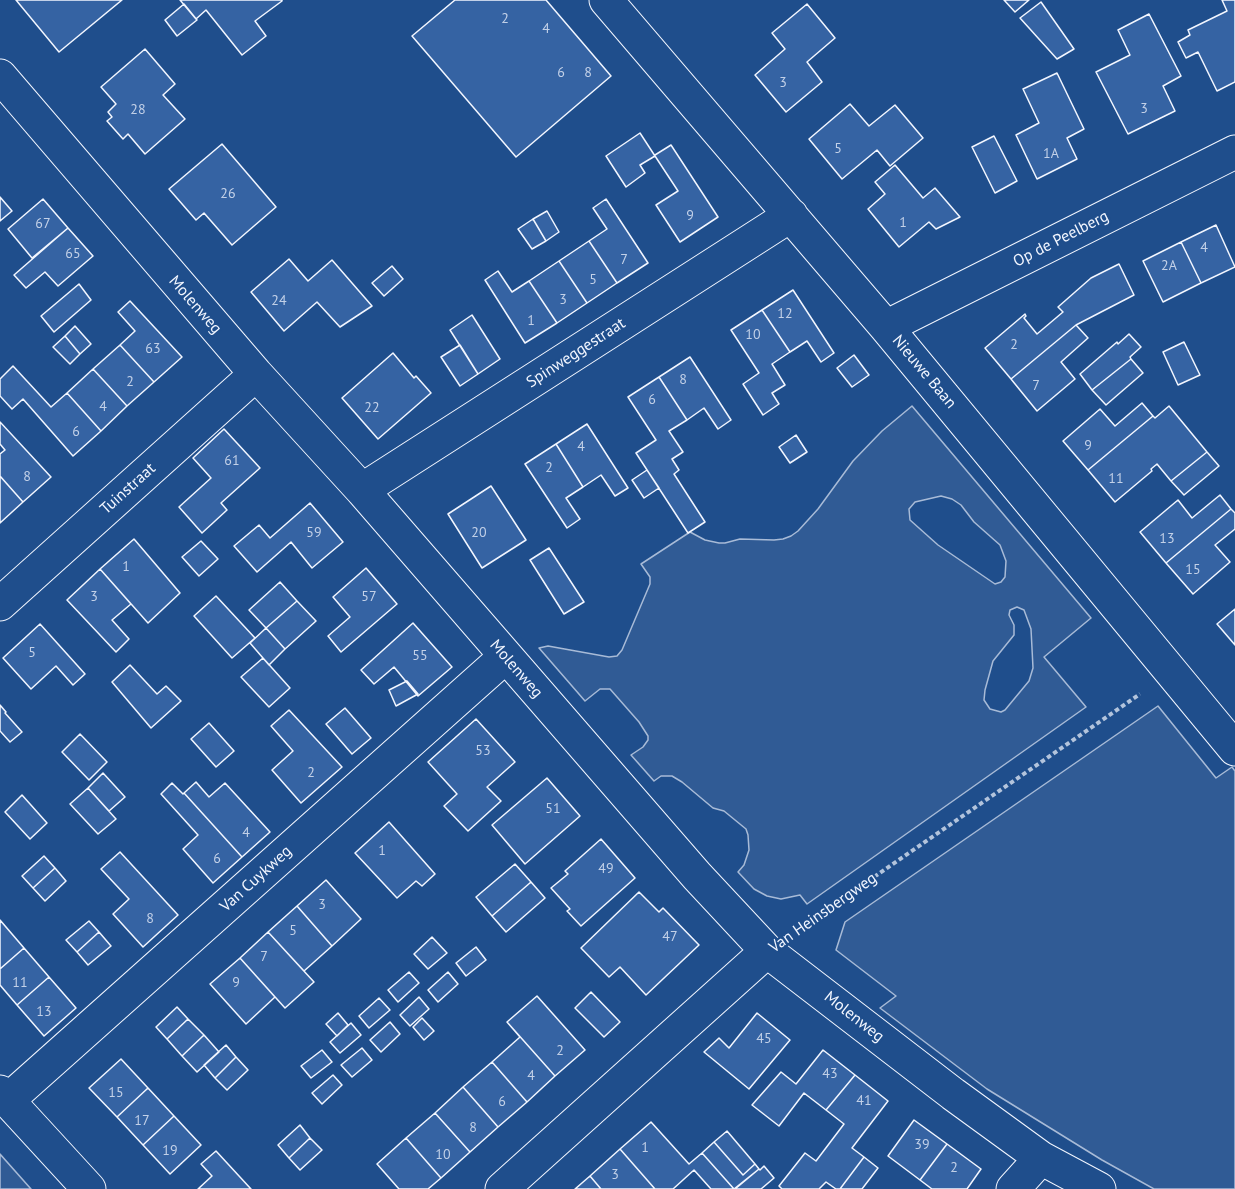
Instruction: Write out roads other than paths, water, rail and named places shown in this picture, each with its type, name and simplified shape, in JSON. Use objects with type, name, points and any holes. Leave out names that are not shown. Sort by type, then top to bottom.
[{"type":"street","name":"Nieuwe Baan","points":[[606,0],[886,327],[1235,749]]},
{"type":"street","name":"Molenweg","points":[[0,76],[256,374],[362,490],[697,876],[767,951],[1041,1158],[1099,1189]]},
{"type":"street","name":"Op de Peelberg","points":[[886,327],[1235,152]]},
{"type":"street","name":"Spinweggestraat","points":[[362,490],[791,215]]},
{"type":"street","name":"Tuinstraat","points":[[0,604],[256,374]]},
{"type":"street","name":"Van Cuykweg","points":[[4,1097],[505,657]]},
{"type":"street","name":"Van Heinsbergweg","points":[[502,1189],[767,951]]},
{"type":"street","points":[[4,1097],[89,1189]]},
{"type":"street","points":[[1013,1189],[1041,1158]]}]
